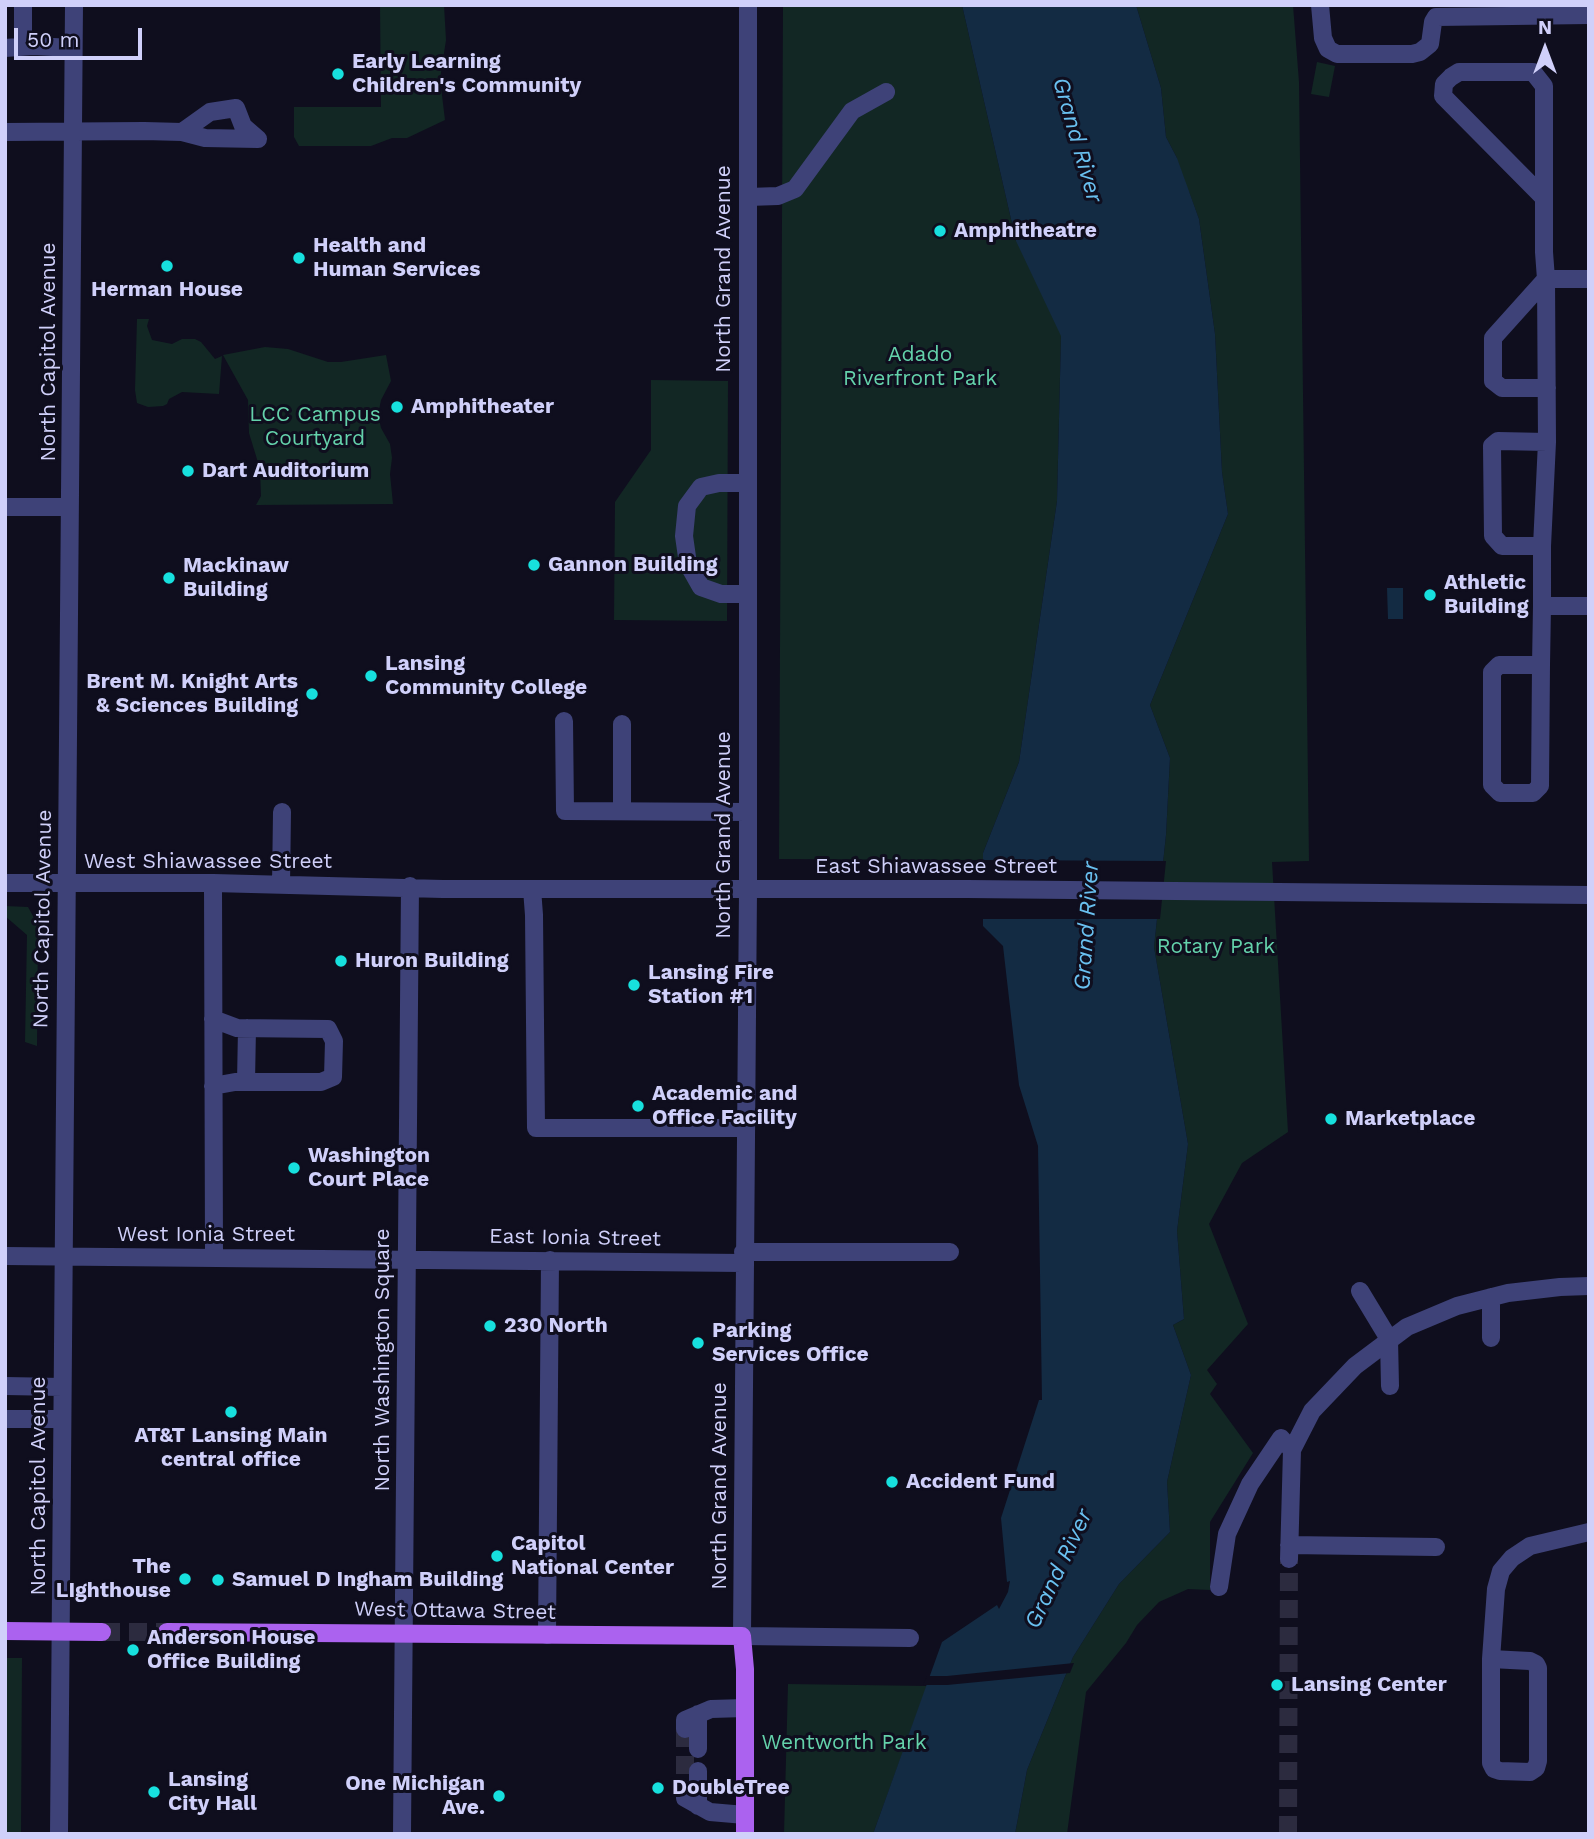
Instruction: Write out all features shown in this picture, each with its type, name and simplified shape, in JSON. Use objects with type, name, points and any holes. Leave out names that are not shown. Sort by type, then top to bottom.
[{"type":"main road","points":[[5,1631],[102,1632]]},
{"type":"main road","name":"West Ottawa Street","points":[[167,1632],[742,1636]]},
{"type":"main road","name":"North Grand Avenue","points":[[742,1636],[745,1834]]},
{"type":"street","points":[[23,5],[23,37],[33,46]]},
{"type":"street","name":"North Capitol Avenue","points":[[59,1834],[74,5]]},
{"type":"street","name":"North Grand Avenue","points":[[742,1636],[748,890],[748,5]]},
{"type":"street","points":[[1320,5],[1323,38],[1328,49],[1337,54],[1420,52],[1430,44],[1436,17],[1570,10],[1589,15]]},
{"type":"street","points":[[5,48],[73,48]]},
{"type":"street","points":[[1541,665],[1499,665],[1492,672],[1492,785],[1500,793],[1533,793],[1540,786],[1542,546],[1547,442],[1545,86],[1533,72],[1459,72],[1451,77],[1444,84],[1443,96],[1544,198]]},
{"type":"street","points":[[748,197],[778,196],[795,189],[852,111],[887,92]]},
{"type":"street","points":[[5,132],[182,132],[205,138],[258,139],[243,126],[236,108],[210,112],[182,132]]},
{"type":"street","points":[[1547,388],[1502,388],[1493,381],[1493,338],[1546,279],[1589,279]]},
{"type":"street","points":[[1542,546],[1502,546],[1493,537],[1492,446],[1498,441],[1547,442]]},
{"type":"street","points":[[747,483],[719,483],[701,487],[687,506],[684,537],[688,564],[701,587],[721,594],[747,594]]},
{"type":"street","points":[[5,507],[69,507]]},
{"type":"street","points":[[1542,606],[1589,606]]},
{"type":"street","points":[[564,721],[565,811],[748,812]]},
{"type":"street","points":[[622,724],[622,811]]},
{"type":"street","points":[[281,884],[282,812]]},
{"type":"street","name":"West Shiawassee Street","points":[[5,883],[410,886]]},
{"type":"street","points":[[213,883],[214,1257]]},
{"type":"street","name":"East Shiawassee Street","points":[[410,886],[1589,895]]},
{"type":"street","name":"North Washington Square","points":[[402,1834],[410,886]]},
{"type":"street","points":[[532,889],[536,1128],[745,1128]]},
{"type":"street","points":[[213,1019],[237,1028],[328,1028],[334,1041],[333,1077],[321,1082],[246,1082],[214,1086]]},
{"type":"street","points":[[246,1082],[247,1028]]},
{"type":"street","name":"East Ionia Street","points":[[406,1258],[550,1260],[950,1252]]},
{"type":"street","name":"West Ionia Street","points":[[5,1256],[406,1258]]},
{"type":"street","points":[[547,1635],[550,1260]]},
{"type":"street","points":[[1436,1547],[1385,1538],[1289,1552],[1292,1450],[1311,1411],[1354,1366],[1407,1327],[1457,1306],[1491,1297],[1560,1287],[1589,1286]]},
{"type":"street","points":[[1360,1291],[1389,1339],[1390,1386]]},
{"type":"street","points":[[1491,1297],[1491,1338]]},
{"type":"street","points":[[5,1387],[62,1387]]},
{"type":"street","points":[[5,1419],[61,1419]]},
{"type":"street","points":[[1219,1587],[1227,1534],[1250,1484],[1281,1438],[1292,1450]]},
{"type":"street","points":[[1491,1659],[1530,1661],[1538,1668],[1538,1762],[1536,1768],[1530,1772],[1500,1771],[1493,1769],[1491,1763],[1491,1659],[1496,1589],[1501,1571],[1512,1558],[1530,1546],[1589,1532]]},
{"type":"street","points":[[742,1636],[911,1638]]},
{"type":"street","points":[[685,1730],[685,1720],[710,1709],[745,1708]]},
{"type":"street","points":[[698,1714],[698,1749]]},
{"type":"street","points":[[698,1771],[698,1806]]},
{"type":"street","points":[[685,1790],[685,1798],[710,1812],[745,1815]]},
{"type":"green space","points":[[380,5],[444,5],[446,40],[440,79],[445,120],[407,138],[392,138],[371,146],[299,146],[294,137],[294,107],[381,107]]},
{"type":"green space","points":[[783,5],[962,5],[1016,241],[1177,158],[1166,137],[1161,88],[1136,5],[1293,5],[1299,82],[1309,861],[1272,862],[1288,1132],[1242,1163],[1209,1224],[1248,1324],[1207,1370],[1217,1384],[1210,1394],[1253,1453],[1210,1522],[1210,1590],[1188,1589],[1159,1602],[1137,1625],[1126,1643],[1086,1692],[1067,1834],[1015,1834],[1027,1770],[1073,1657],[1119,1584],[1170,1532],[1167,1482],[1191,1375],[1173,1325],[1184,1319],[1177,1231],[1188,1144],[1154,947],[1166,835],[1170,758],[1150,705],[1228,514],[1222,472],[1215,334],[1199,219],[1189,192],[1061,336],[1057,501],[1019,762],[983,853],[983,860],[779,859]]},
{"type":"green space","points":[[1317,62],[1335,66],[1329,97],[1311,94]]},
{"type":"green space","points":[[137,319],[149,319],[147,326],[152,340],[172,344],[182,339],[195,339],[201,342],[215,359],[222,356],[219,394],[182,392],[163,406],[148,407],[137,403]]},
{"type":"green space","name":"LCC Campus Courtyard","points":[[265,347],[288,349],[328,362],[386,355],[391,381],[381,400],[378,415],[381,428],[390,444],[393,504],[256,505],[261,496],[260,469],[249,433],[248,400],[223,355]]},
{"type":"green space","points":[[651,380],[728,381],[727,621],[614,620],[615,502],[651,450]]},
{"type":"green space","points":[[5,906],[28,907],[38,925],[37,1046],[25,1042],[27,935],[5,916]]},
{"type":"green space","points":[[5,1658],[22,1658],[21,1834],[5,1834]]},
{"type":"green space","name":"Wentworth Park","points":[[788,1684],[927,1686],[873,1834],[784,1834]]},
{"type":"water","name":"Grand River","points":[[962,5],[1136,5],[1161,88],[1166,137],[1177,158],[1199,219],[1215,334],[1222,472],[1228,514],[1150,705],[1170,758],[1166,835],[1154,947],[1188,1144],[1177,1231],[1184,1319],[1173,1325],[1191,1375],[1167,1482],[1170,1532],[1119,1584],[1073,1657],[1027,1770],[1015,1834],[873,1834],[942,1642],[997,1605],[999,1609],[1008,1592],[1010,1581],[1007,1582],[1001,1518],[1039,1400],[1042,1400],[1038,1146],[1019,1085],[1003,946],[983,926],[983,853],[1019,762],[1057,501],[1061,336],[1016,241]]},
{"type":"water","points":[[1387,588],[1403,588],[1403,619],[1388,619]]},
{"type":"pier","points":[[979,860],[1166,861],[1160,919],[979,919]]},
{"type":"pier","points":[[1074,1663],[1070,1673],[923,1685],[927,1676]]},
{"type":"tunnel","points":[[1288,1834],[1289,1559]]},
{"type":"tunnel","points":[[102,1632],[167,1632]]},
{"type":"tunnel","points":[[685,1729],[685,1790]]},
{"type":"place","name":"Early Learning Children's Community","points":[[338,74]]},
{"type":"place","name":"Amphitheatre","points":[[940,231]]},
{"type":"place","name":"Health and Human Services","points":[[299,258]]},
{"type":"place","name":"Herman House","points":[[167,266]]},
{"type":"place","name":"Amphitheater","points":[[397,407]]},
{"type":"place","name":"Dart Auditorium","points":[[188,471]]},
{"type":"place","name":"Gannon Building","points":[[534,565]]},
{"type":"place","name":"Mackinaw Building","points":[[169,578]]},
{"type":"place","name":"Athletic Building","points":[[1430,595]]},
{"type":"place","name":"Lansing Community College","points":[[371,676]]},
{"type":"place","name":"Brent M. Knight Arts & Sciences Building","points":[[312,694]]},
{"type":"place","name":"Huron Building","points":[[341,961]]},
{"type":"place","name":"Lansing Fire Station #1","points":[[634,985]]},
{"type":"place","name":"Academic and Office Facility","points":[[638,1106]]},
{"type":"place","name":"Marketplace","points":[[1331,1119]]},
{"type":"place","name":"Washington Court Place","points":[[294,1168]]},
{"type":"place","name":"230 North","points":[[490,1326]]},
{"type":"place","name":"Parking Services Office","points":[[698,1343]]},
{"type":"place","name":"AT&T Lansing Main central office","points":[[231,1412]]},
{"type":"place","name":"Accident Fund","points":[[892,1482]]},
{"type":"place","name":"Capitol National Center","points":[[497,1556]]},
{"type":"place","name":"The LIghthouse","points":[[185,1579]]},
{"type":"place","name":"Samuel D Ingham Building","points":[[218,1580]]},
{"type":"place","name":"Anderson House Office Building","points":[[133,1650]]},
{"type":"place","name":"Lansing Center","points":[[1277,1685]]},
{"type":"place","name":"DoubleTree","points":[[658,1788]]},
{"type":"place","name":"Lansing City Hall","points":[[154,1792]]},
{"type":"place","name":"One Michigan Ave.","points":[[499,1796]]},
{"type":"park label","name":"Adado Riverfront Park","points":[[920,367]]},
{"type":"park label","name":"Rotary Park","points":[[1216,947]]}]
